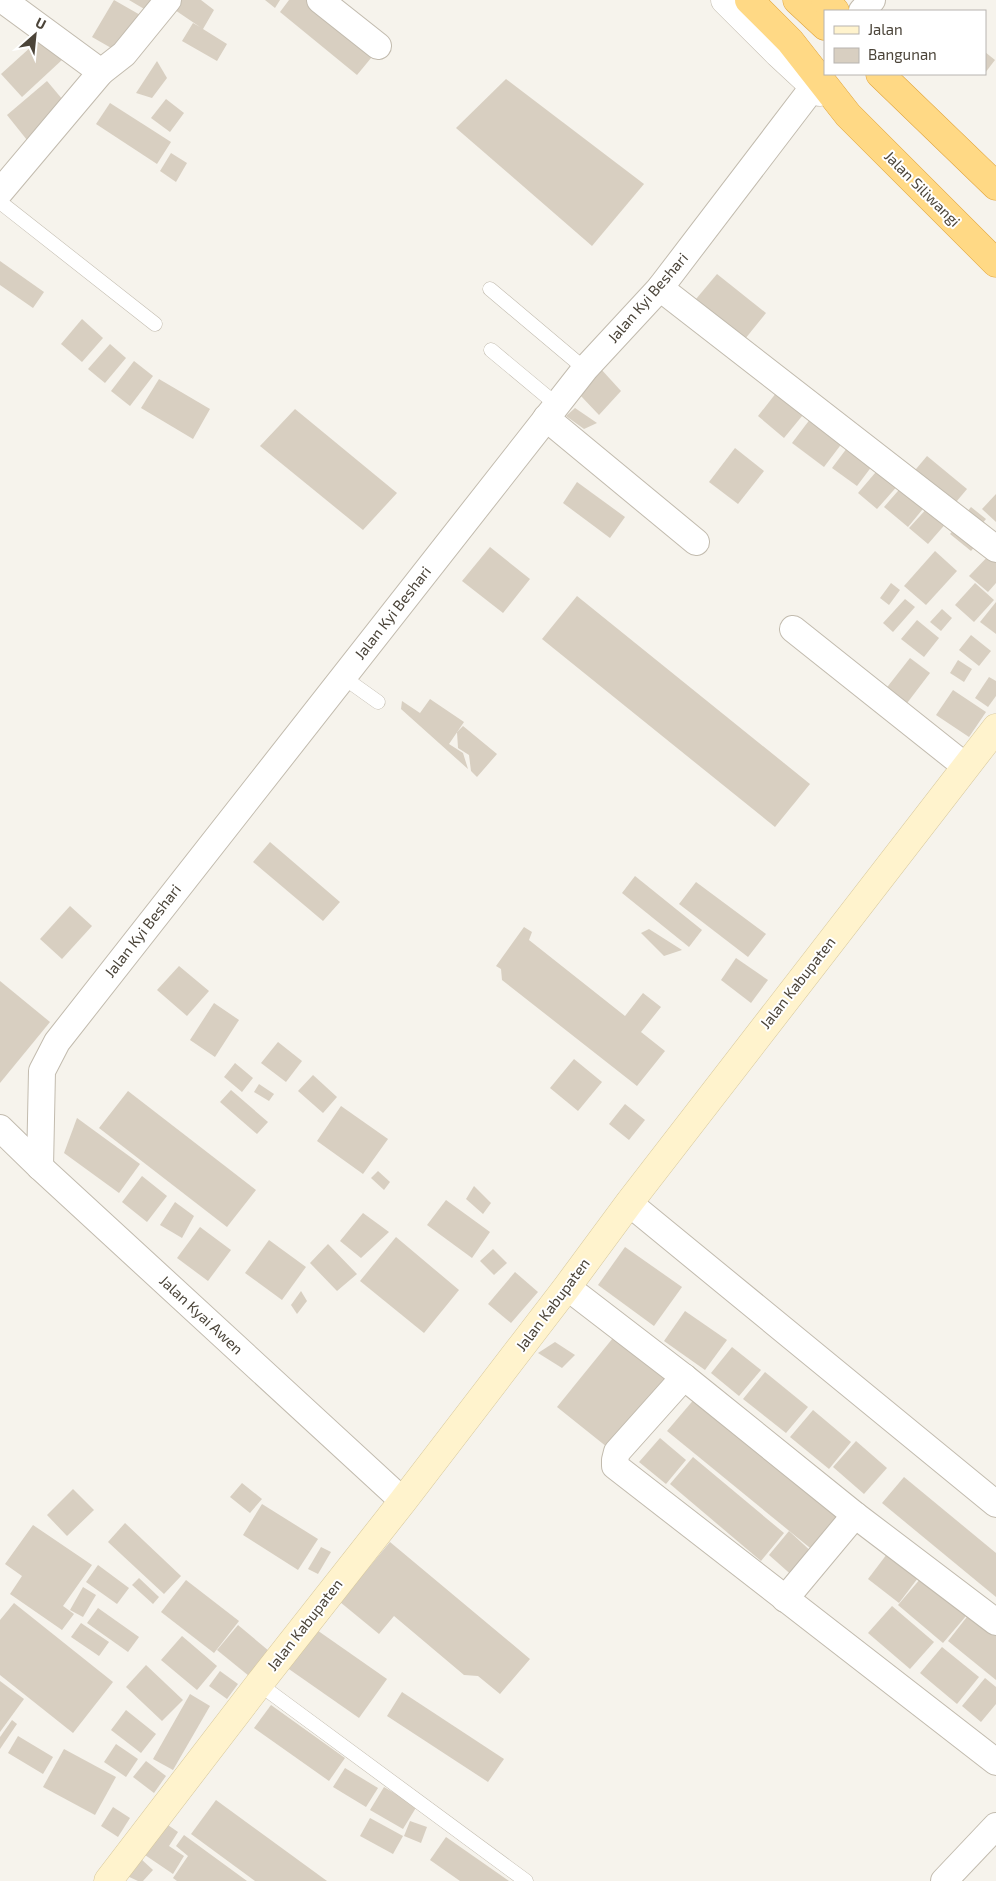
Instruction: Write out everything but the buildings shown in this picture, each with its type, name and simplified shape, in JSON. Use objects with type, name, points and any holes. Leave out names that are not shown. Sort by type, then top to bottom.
[{"type":"highway","name":"Jalan Siliwangi","points":[[750,0],[790,41],[848,115],[996,263]]},
{"type":"highway","points":[[797,0],[824,25]]},
{"type":"highway","points":[[825,0],[834,10]]},
{"type":"highway","points":[[883,76],[996,186]]},
{"type":"main road","name":"Jalan Kabupaten","points":[[108,1881],[259,1684],[403,1501],[567,1287],[629,1202],[996,728]]},
{"type":"street","points":[[3,0],[101,72]]},
{"type":"street","points":[[0,192],[101,72],[124,54],[168,0]]},
{"type":"street","points":[[320,0],[378,46]]},
{"type":"street","name":"Jalan Siliwangi","points":[[725,0],[814,86],[848,115]]},
{"type":"street","points":[[863,10],[872,0]]},
{"type":"street","name":"Jalan Kyi Beshari","points":[[40,1167],[42,1071],[57,1042],[585,369],[666,292],[814,86]]},
{"type":"street","points":[[666,292],[996,549]]},
{"type":"street","points":[[552,412],[696,542]]},
{"type":"street","points":[[793,629],[965,766]]},
{"type":"street","name":"Jalan Kyai Awen","points":[[0,1128],[403,1501]]},
{"type":"street","points":[[629,1202],[996,1504]]},
{"type":"street","points":[[567,1287],[684,1377],[855,1515],[996,1622]]},
{"type":"street","points":[[684,1377],[617,1452],[614,1460],[616,1466],[996,1762]]},
{"type":"street","points":[[785,1599],[855,1515]]},
{"type":"street","points":[[944,1881],[996,1826]]},
{"type":"lane","points":[[0,202],[155,324]]},
{"type":"lane","points":[[490,288],[585,369]]},
{"type":"lane","points":[[491,350],[552,412]]},
{"type":"lane","points":[[343,677],[378,702]]},
{"type":"lane","points":[[259,1684],[526,1881]]}]
